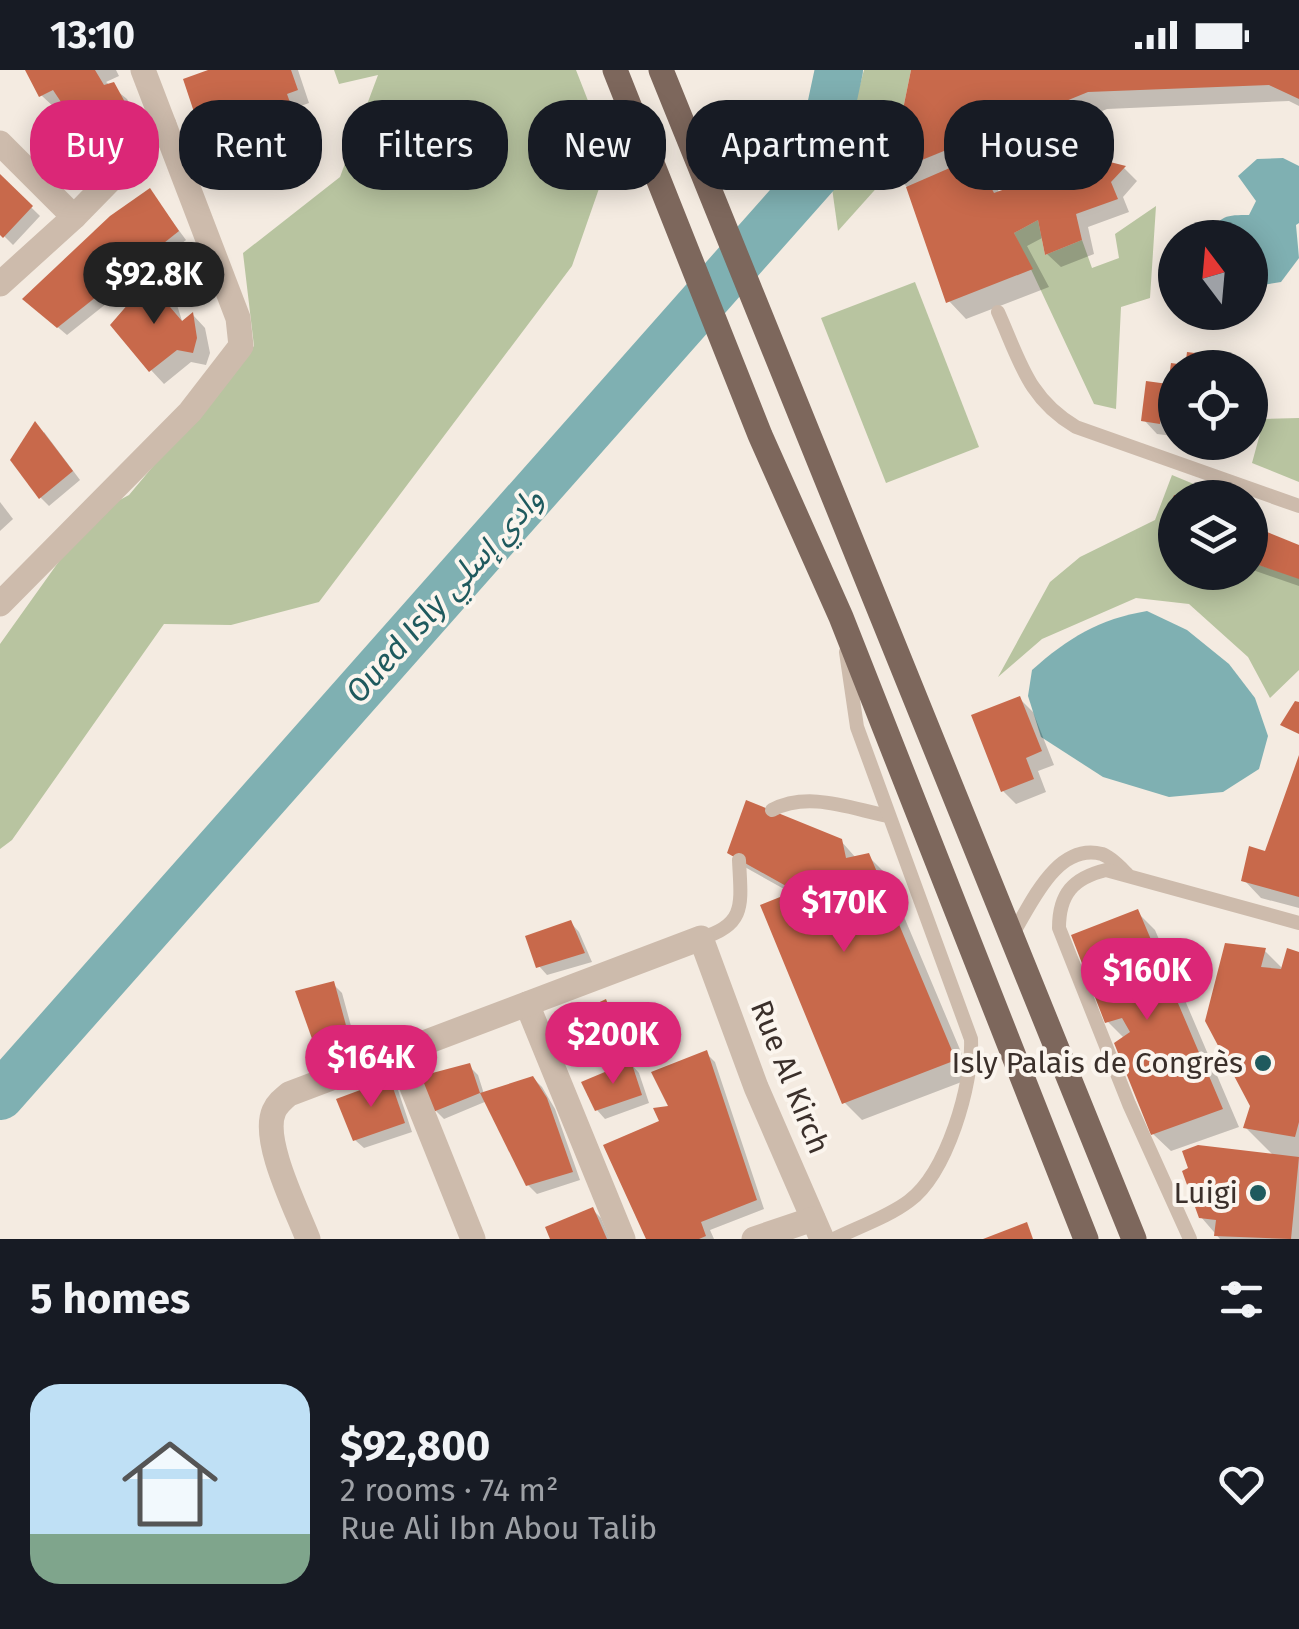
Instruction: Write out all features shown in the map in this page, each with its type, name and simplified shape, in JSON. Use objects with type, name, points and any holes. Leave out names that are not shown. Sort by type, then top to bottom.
[{"type":"main road","points":[[661,70],[1134,1239]]},
{"type":"main road","points":[[617,75],[744,395],[840,617],[1086,1239]]},
{"type":"street","points":[[0,604],[190,412],[238,353],[242,340],[238,318],[143,70]]},
{"type":"street","points":[[0,284],[74,217],[164,126]]},
{"type":"street","points":[[0,142],[74,217]]},
{"type":"street","points":[[308,1239],[274,1149],[271,1120],[275,1107],[290,1094],[700,938]]},
{"type":"street","name":"Rue Al Kirch","points":[[700,938],[756,1087],[817,1229]]},
{"type":"street","points":[[527,1004],[624,1239]]},
{"type":"street","points":[[398,1052],[473,1239]]},
{"type":"street","points":[[754,1239],[817,1229]]},
{"type":"lane","points":[[998,312],[1041,402],[1057,416],[1076,427],[1299,506]]},
{"type":"lane","points":[[834,1239],[909,1201],[924,1186],[951,1134],[972,1064],[971,1038],[857,727],[840,617]]},
{"type":"lane","points":[[772,810],[790,801],[812,800],[888,816]]},
{"type":"lane","points":[[1011,936],[1062,861],[1083,852],[1105,855],[1132,877]]},
{"type":"lane","points":[[700,938],[726,930],[735,919],[739,860]]},
{"type":"lane","points":[[1190,1239],[1129,1104],[1059,928],[1059,906],[1068,888],[1086,875],[1106,870],[1299,923]]},
{"type":"green space","points":[[334,70],[576,70],[588,100],[528,100],[528,190],[598,190],[572,266],[319,602],[231,625],[164,624],[12,840],[0,849],[0,644],[92,515],[129,495],[254,346],[243,253],[342,172],[342,190],[508,190],[508,100],[369,100],[378,75],[339,84]]},
{"type":"green space","points":[[864,70],[911,70],[905,100],[856,100]]},
{"type":"green space","points":[[832,190],[875,190],[838,231]]},
{"type":"green space","points":[[1156,206],[1150,298],[1121,307],[1116,409],[1094,404],[1014,233],[1038,220],[1045,255],[1082,240],[1092,268],[1119,258],[1115,234]]},
{"type":"green space","points":[[915,282],[979,447],[886,483],[821,318]]},
{"type":"green space","points":[[1299,418],[1299,482],[1252,463],[1268,460],[1268,419]]},
{"type":"green space","points":[[1158,512],[1158,590],[1268,590],[1268,568],[1299,578],[1299,670],[1270,698],[1248,657],[1189,604],[1136,598],[1042,639],[998,677],[1050,582],[1080,557],[1155,520]]},
{"type":"water","points":[[1283,158],[1299,166],[1299,258],[1281,282],[1268,284],[1268,220],[1220,220],[1249,215],[1256,201],[1238,176],[1257,159]]},
{"type":"water","points":[[1147,611],[1187,630],[1229,664],[1255,698],[1268,736],[1259,769],[1223,792],[1169,797],[1103,777],[1041,737],[1028,696],[1032,670],[1085,632],[1114,619]]},
{"type":"building","points":[[25,70],[95,70],[104,85],[114,82],[124,100],[60,100],[53,90],[39,97]]},
{"type":"building","points":[[208,70],[291,70],[298,90],[287,94],[289,100],[190,100],[183,79]]},
{"type":"building","points":[[911,70],[1299,70],[1299,99],[1269,85],[1088,92],[1068,100],[944,100],[944,151],[924,159],[924,100],[905,100]]},
{"type":"building","points":[[1114,163],[1126,166],[1114,179]]},
{"type":"building","points":[[944,170],[944,190],[994,193],[1114,189],[1118,199],[1076,214],[1082,240],[1045,255],[1038,220],[1014,233],[1033,269],[946,303],[907,190],[924,190],[924,179]]},
{"type":"building","points":[[0,174],[33,206],[3,238],[0,235]]},
{"type":"building","points":[[151,190],[179,231],[57,328],[22,299],[110,216]]},
{"type":"building","points":[[149,280],[165,289],[170,307],[182,321],[193,312],[197,338],[193,353],[177,350],[149,372],[110,325]]},
{"type":"building","points":[[1146,381],[1158,383],[1158,424],[1141,421]]},
{"type":"building","points":[[35,421],[73,471],[39,499],[10,460]]},
{"type":"building","points":[[1268,532],[1299,545],[1299,579],[1268,568]]},
{"type":"building","points":[[1020,696],[1042,751],[1026,758],[1034,779],[1001,792],[971,715]]},
{"type":"building","points":[[1295,701],[1299,702],[1299,734],[1280,725]]},
{"type":"building","points":[[1299,755],[1299,897],[1241,881],[1249,846],[1265,851]]},
{"type":"building","points":[[746,800],[842,839],[846,858],[869,853],[956,1060],[842,1104],[760,905],[795,891],[727,853]]},
{"type":"building","points":[[1138,909],[1223,1109],[1151,1135],[1114,1043],[1130,1032],[1122,1018],[1105,1023],[1071,935]]},
{"type":"building","points":[[571,920],[585,953],[536,968],[525,936]]},
{"type":"building","name":"Isly Palais de Congrès","points":[[1225,943],[1266,948],[1261,967],[1281,969],[1287,948],[1299,952],[1299,1122],[1295,1137],[1243,1128],[1250,1106],[1205,1021]]},
{"type":"building","points":[[334,981],[350,1040],[316,1050],[295,991]]},
{"type":"building","points":[[606,999],[619,1034],[573,1051],[560,1021]]},
{"type":"building","points":[[707,1050],[757,1200],[701,1222],[706,1236],[699,1239],[646,1239],[603,1145],[659,1121],[653,1108],[668,1106],[651,1072]]},
{"type":"building","points":[[631,1061],[642,1095],[595,1111],[581,1082]]},
{"type":"building","points":[[470,1063],[480,1093],[433,1112],[421,1076]]},
{"type":"building","points":[[533,1076],[547,1098],[573,1172],[526,1186],[480,1093]]},
{"type":"building","points":[[390,1079],[405,1123],[353,1141],[336,1099]]},
{"type":"building","points":[[1198,1145],[1299,1157],[1291,1239],[1214,1236],[1216,1220],[1199,1218],[1182,1171],[1188,1168],[1182,1151]]},
{"type":"building","points":[[593,1207],[607,1239],[550,1239],[545,1227]]},
{"type":"building","points":[[1027,1222],[1033,1239],[983,1239]]},
{"type":"waterway","name":"Oued Isly وادي إسلي","points":[[0,1096],[817,173],[839,70]]},
{"type":"place","name":"Isly Palais de Congrès","points":[[1263,1063]]},
{"type":"place","name":"Luigi","points":[[1258,1193]]}]
